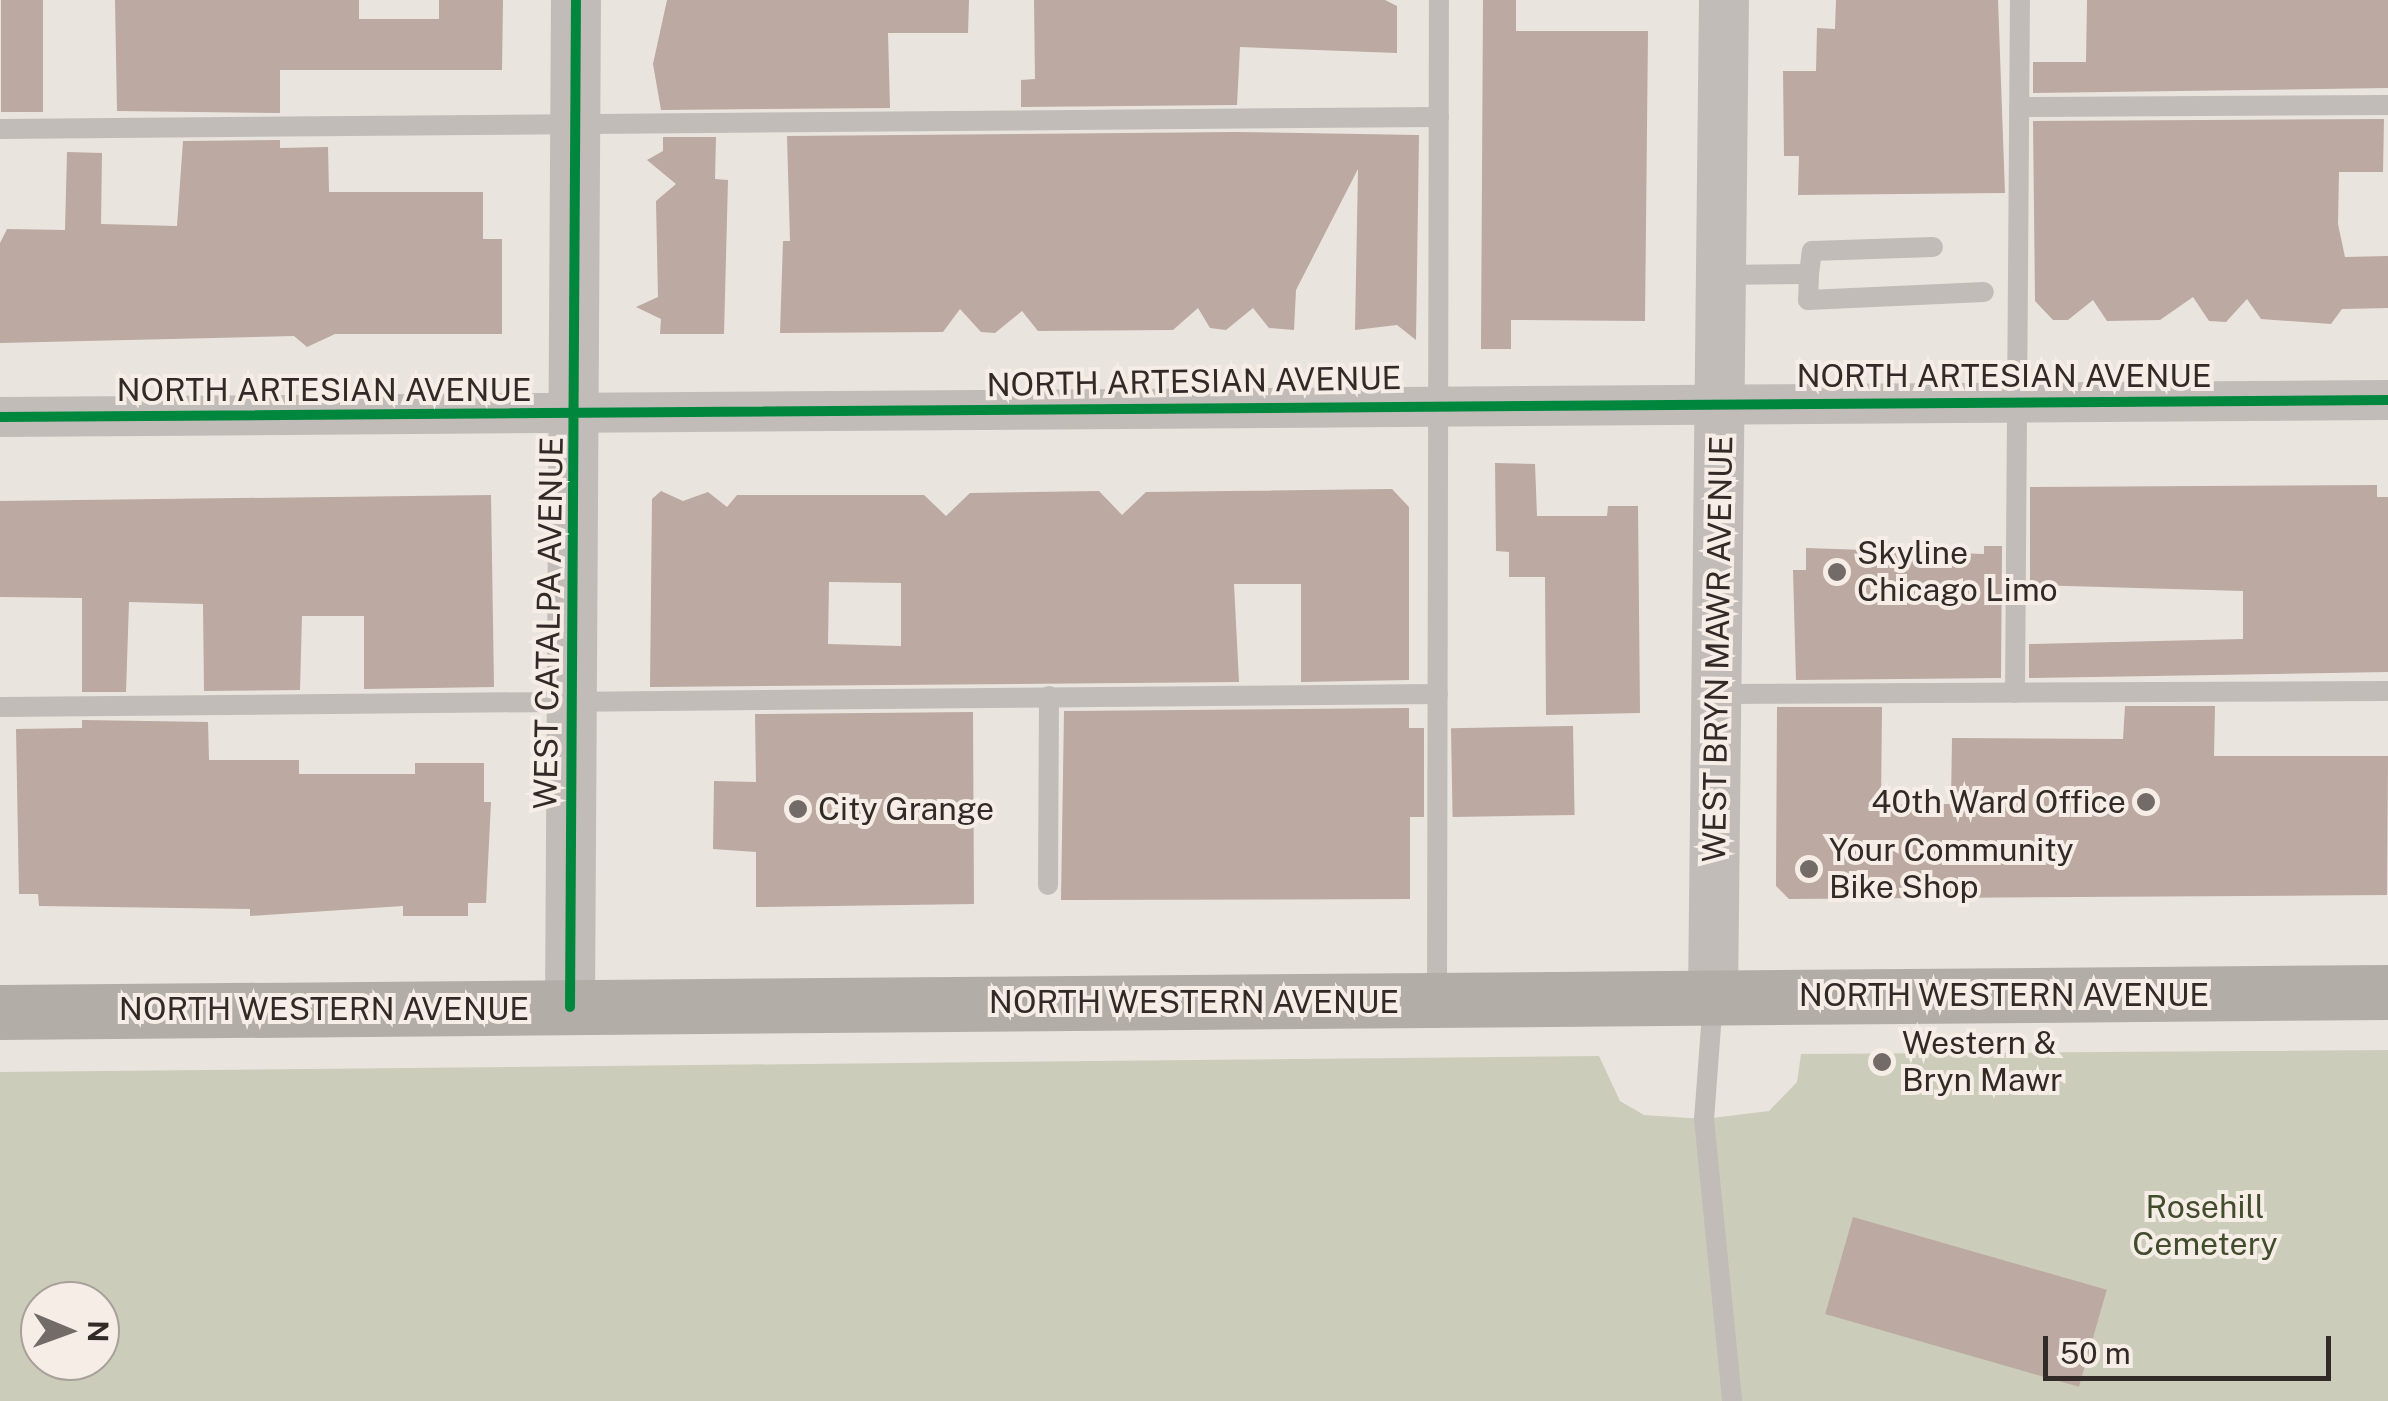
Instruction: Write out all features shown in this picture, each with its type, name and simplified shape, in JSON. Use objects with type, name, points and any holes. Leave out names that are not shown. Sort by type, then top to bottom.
[{"type":"main road","name":"NORTH WESTERN AVENUE","points":[[0,1012],[2388,992]]},
{"type":"street","name":"WEST CATALPA AVENUE","points":[[570,1007],[576,0]]},
{"type":"street","name":"WEST BRYN MAWR AVENUE","points":[[1713,998],[1724,0]]},
{"type":"street","name":"NORTH ARTESIAN AVENUE","points":[[0,418],[1722,402],[2388,400]]},
{"type":"lane","points":[[1437,1000],[1439,0]]},
{"type":"lane","points":[[2015,692],[2020,0]]},
{"type":"lane","points":[[2019,106],[2388,105]]},
{"type":"lane","points":[[0,129],[1438,117]]},
{"type":"lane","points":[[1933,247],[1812,251],[1808,300],[1984,292]]},
{"type":"lane","points":[[1722,275],[1809,274]]},
{"type":"lane","points":[[1717,694],[2388,690]]},
{"type":"lane","points":[[0,706],[1438,694]]},
{"type":"lane","points":[[1048,885],[1049,696]]},
{"type":"lane","points":[[1713,998],[1704,1120],[1732,1401]]},
{"type":"green space","name":"Rosehill Cemetery","points":[[2388,1050],[2388,1401],[0,1401],[0,1072],[1599,1056],[1620,1101],[1644,1115],[1704,1119],[1769,1111],[1797,1082],[1801,1054]]},
{"type":"building","points":[[1,0],[43,0],[43,112],[1,112]]},
{"type":"building","points":[[115,0],[359,0],[359,19],[439,19],[439,0],[503,0],[502,70],[280,70],[280,113],[117,111]]},
{"type":"building","points":[[667,0],[969,0],[968,33],[888,33],[890,108],[661,110],[653,64]]},
{"type":"building","points":[[1034,0],[1385,0],[1397,6],[1397,53],[1240,47],[1237,105],[1021,107],[1021,80],[1035,79]]},
{"type":"building","points":[[1483,0],[1516,0],[1516,31],[1648,31],[1645,321],[1511,320],[1511,349],[1481,349]]},
{"type":"building","points":[[1836,0],[1998,0],[2005,193],[1798,195],[1799,156],[1784,156],[1783,71],[1816,71],[1817,28],[1835,29]]},
{"type":"building","points":[[2087,0],[2388,0],[2388,88],[2033,93],[2033,62],[2086,62]]},
{"type":"building","points":[[2384,119],[2383,172],[2339,172],[2338,224],[2345,257],[2388,256],[2388,308],[2342,309],[2331,324],[2261,319],[2247,299],[2226,322],[2209,321],[2193,297],[2160,320],[2107,321],[2093,300],[2068,320],[2053,320],[2035,301],[2033,121]]},
{"type":"building","points":[[1236,132],[1419,135],[1416,340],[1397,325],[1355,330],[1358,169],[1296,290],[1294,330],[1269,328],[1253,308],[1226,330],[1210,328],[1198,308],[1173,330],[1038,331],[1022,311],[995,333],[981,332],[960,309],[943,332],[780,333],[783,241],[790,241],[787,136]]},
{"type":"building","points":[[663,137],[716,137],[715,179],[728,180],[724,334],[660,334],[661,319],[636,307],[658,297],[656,201],[676,184],[647,160],[663,151]]},
{"type":"building","points":[[280,140],[280,148],[328,147],[329,192],[483,192],[483,239],[502,239],[502,334],[335,334],[307,347],[294,336],[0,343],[0,243],[7,229],[65,230],[67,152],[102,153],[101,224],[177,226],[183,141]]},
{"type":"building","points":[[1495,463],[1535,464],[1537,516],[1607,516],[1608,506],[1638,506],[1640,713],[1546,715],[1545,577],[1509,577],[1509,552],[1496,551]]},
{"type":"building","points":[[2377,485],[2377,497],[2388,497],[2388,672],[2029,678],[2029,644],[2243,639],[2243,591],[2030,585],[2030,487]]},
{"type":"building","points":[[1392,489],[1409,507],[1409,680],[1301,682],[1301,584],[1234,584],[1239,682],[650,687],[652,499],[661,491],[683,501],[708,492],[727,507],[737,495],[924,495],[946,516],[970,493],[1099,491],[1122,515],[1146,492]],"holes":[[[829,582],[901,583],[901,646],[828,644]]]},
{"type":"building","points":[[491,495],[494,687],[364,689],[364,616],[302,616],[300,690],[204,691],[203,604],[129,602],[126,692],[82,692],[82,598],[0,597],[0,501]]},
{"type":"building","points":[[1984,546],[2002,546],[2001,678],[1796,680],[1793,570],[1806,570],[1806,548],[1984,554]]},
{"type":"building","points":[[2125,706],[2215,706],[2214,756],[2388,756],[2387,895],[1789,899],[1776,886],[1777,707],[1882,707],[1881,805],[1951,804],[1952,738],[2123,739]]},
{"type":"building","points":[[1409,708],[1409,728],[1424,728],[1424,817],[1410,817],[1410,899],[1061,900],[1064,711]]},
{"type":"building","points":[[973,712],[974,904],[756,907],[756,852],[713,849],[714,781],[756,782],[755,714]]},
{"type":"building","points":[[82,720],[208,722],[209,760],[299,760],[299,774],[415,774],[415,763],[484,763],[484,802],[491,802],[486,903],[468,903],[468,916],[403,916],[403,906],[250,916],[250,909],[39,906],[38,894],[19,894],[16,729],[82,728]]},
{"type":"building","points":[[1573,726],[1575,815],[1453,817],[1451,728]]},
{"type":"building","points":[[1853,1217],[2107,1290],[2079,1387],[1825,1314]]},
{"type":"cycle path","points":[[570,1007],[576,0]]},
{"type":"cycle path","points":[[0,417],[2388,400]]},
{"type":"place","name":"Skyline Chicago Limo","points":[[1837,572]]},
{"type":"place","name":"40th Ward Office","points":[[2146,802]]},
{"type":"place","name":"City Grange","points":[[798,809]]},
{"type":"place","name":"Your Community Bike Shop","points":[[1809,869]]},
{"type":"place","name":"Western & Bryn Mawr","points":[[1882,1062]]}]
